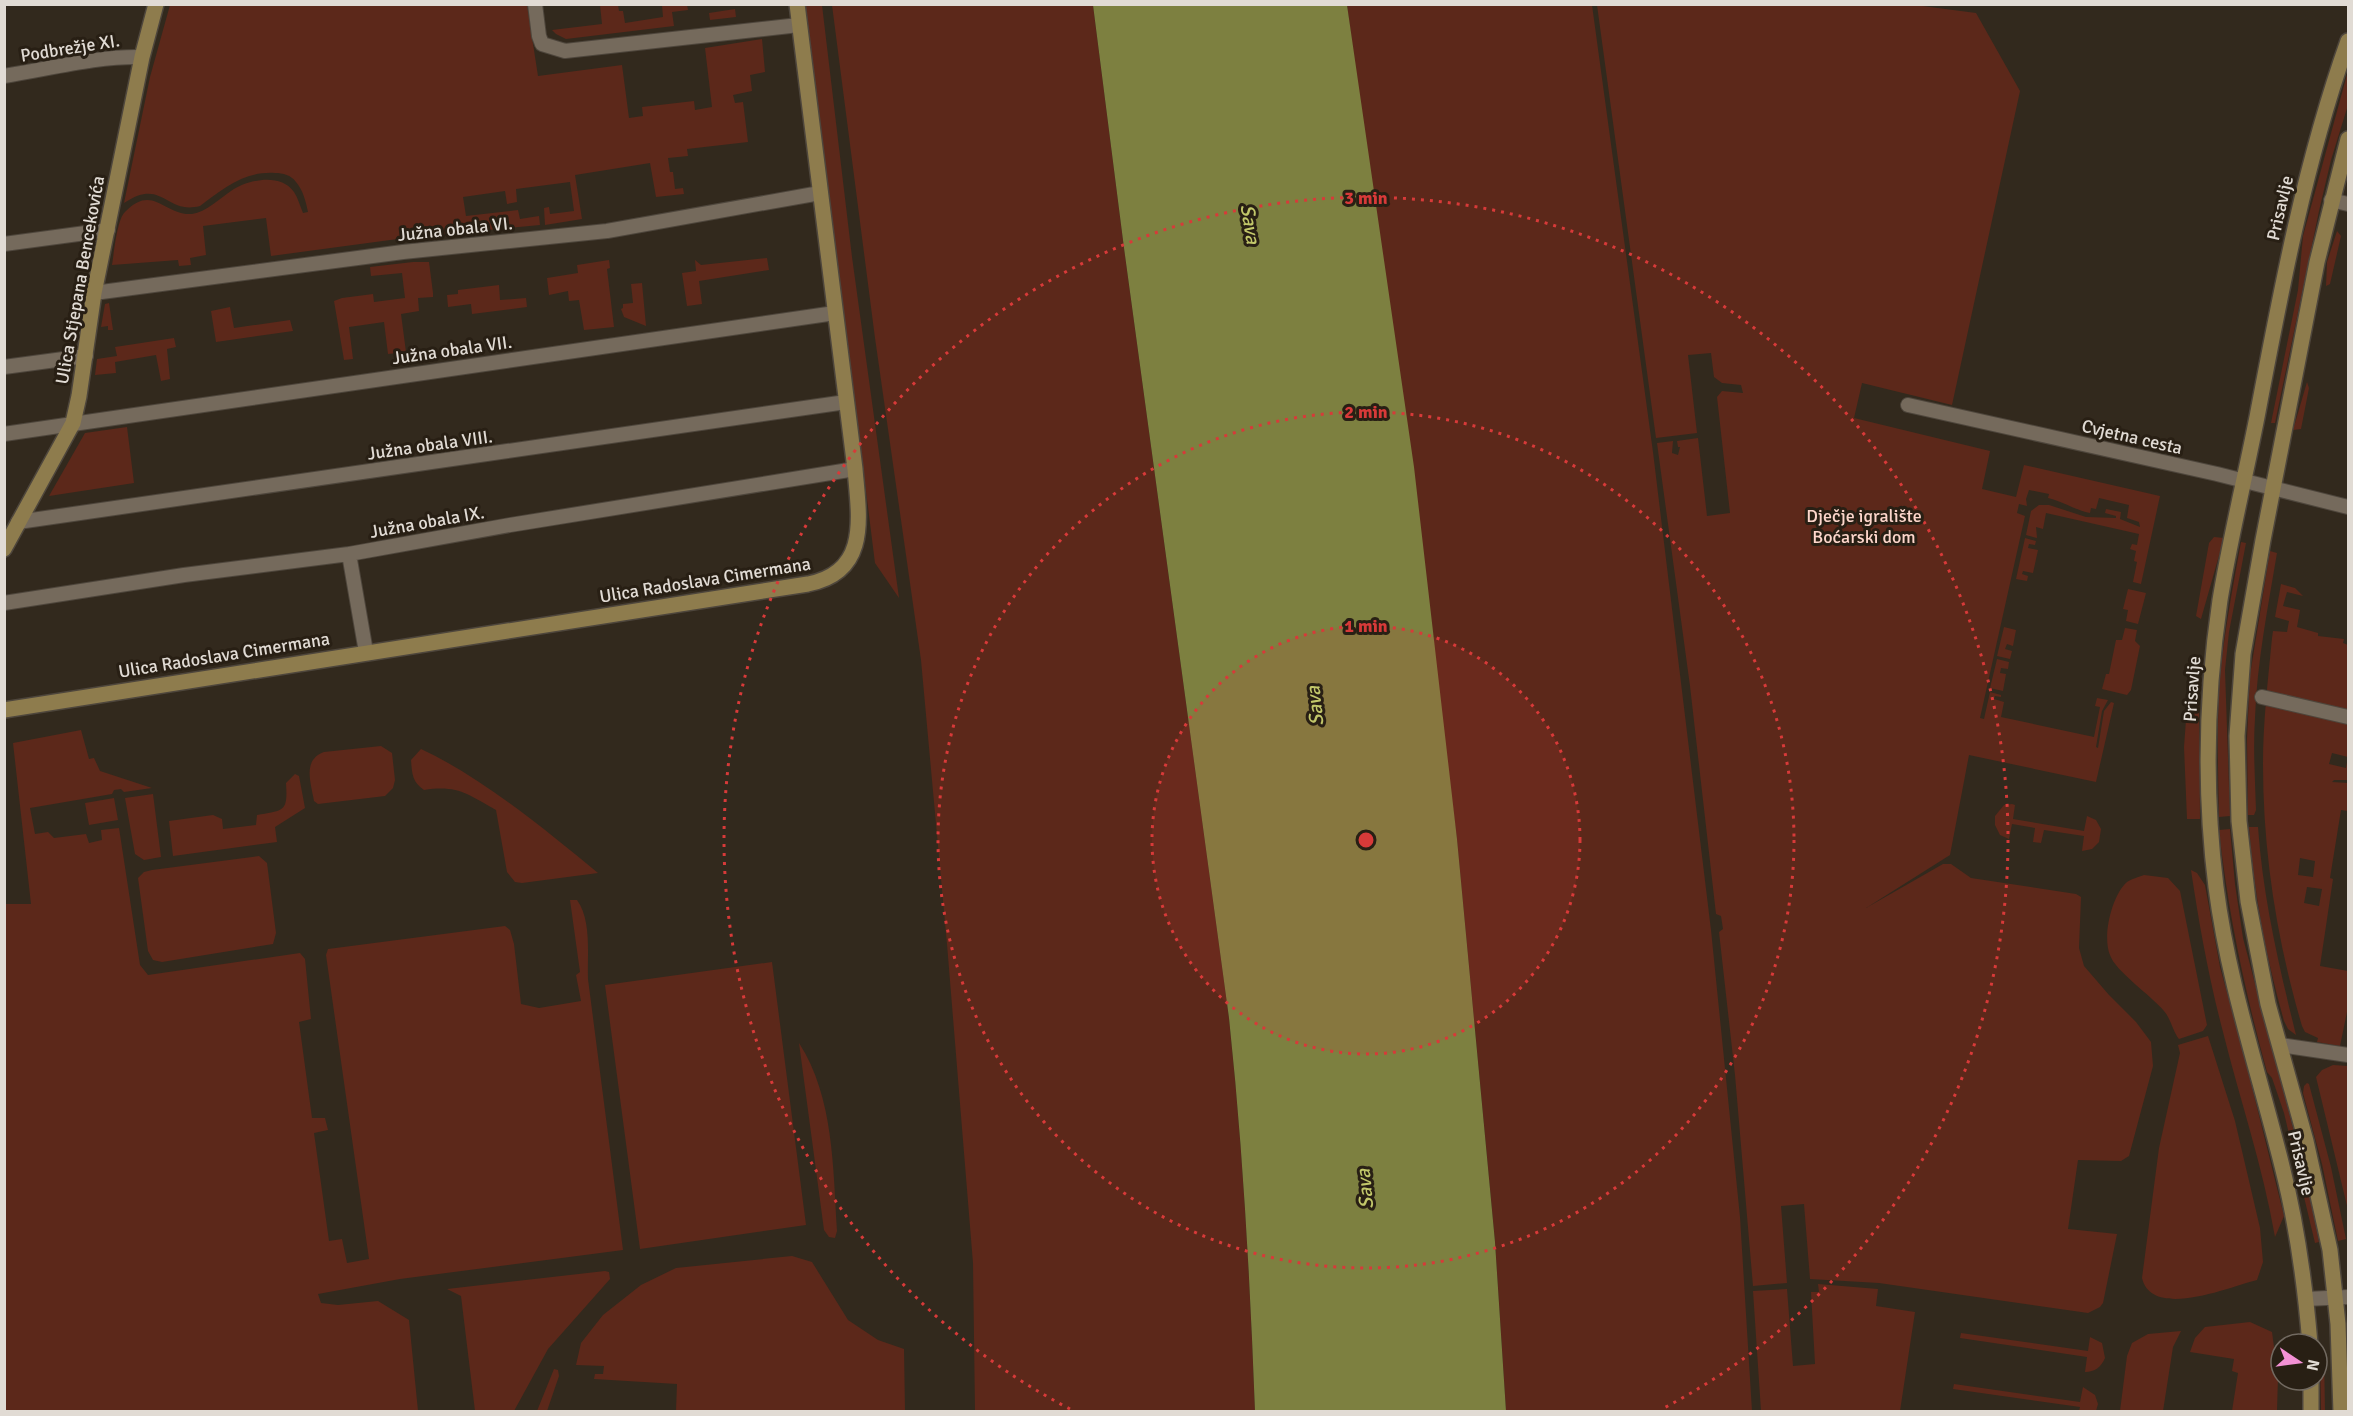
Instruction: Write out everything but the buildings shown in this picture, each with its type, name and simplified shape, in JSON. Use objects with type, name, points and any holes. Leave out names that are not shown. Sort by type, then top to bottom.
[{"type":"street","name":"Ulica Stjepana Bencekovića","points":[[5,544],[73,423],[86,356],[94,293],[142,57],[156,4]]},
{"type":"street","points":[[536,4],[542,44],[565,51],[799,25]]},
{"type":"street","name":"Ulica Radoslava Cimermana","points":[[4,710],[821,582],[834,575],[845,564],[858,537],[860,521],[797,4]]},
{"type":"street","name":"Prisavlje","points":[[2309,1332],[2301,1255],[2283,1168],[2224,939],[2209,812],[2207,758],[2216,631],[2243,481],[2304,188],[2349,41]]},
{"type":"street","name":"Podbrežje XI.","points":[[4,76],[89,62],[142,57]]},
{"type":"street","name":"Prisavlje","points":[[2341,1412],[2342,1297],[2306,1141],[2268,1004],[2244,877],[2237,790],[2241,676],[2253,595],[2272,488],[2331,200],[2349,139]]},
{"type":"street","name":"Južna obala VI.","points":[[94,293],[403,252],[607,231],[820,193]]},
{"type":"street","points":[[2331,200],[2349,204]]},
{"type":"street","points":[[4,244],[108,230]]},
{"type":"street","name":"Južna obala VII.","points":[[4,434],[835,313]]},
{"type":"street","points":[[4,367],[86,356]]},
{"type":"street","name":"Južna obala VIII.","points":[[18,522],[846,402]]},
{"type":"street","name":"Cvjetna cesta","points":[[1908,405],[2349,507]]},
{"type":"street","name":"Južna obala IX.","points":[[4,603],[184,575],[349,554],[510,525],[855,469]]},
{"type":"street","points":[[349,554],[366,652]]},
{"type":"street","points":[[2262,698],[2349,717]]},
{"type":"street","points":[[2280,1045],[2349,1055]]},
{"type":"street","points":[[2306,1299],[2342,1297]]},
{"type":"street","points":[[2311,1392],[2311,1412]]},
{"type":"green space","name":"Dječje igralište Boćarski dom","points":[[1907,4],[1976,13],[2020,91],[1952,405],[1862,383],[1854,418],[1990,451],[1982,489],[2016,497],[2024,465],[2160,496],[2141,584],[2133,582],[2137,562],[2134,561],[2136,551],[2130,549],[2132,544],[2137,545],[2139,534],[2046,513],[2043,529],[2036,527],[2037,538],[2026,535],[2031,511],[2039,505],[2049,505],[2086,517],[2116,518],[2116,516],[2105,513],[2106,509],[2121,512],[2120,519],[2140,527],[2139,522],[2127,518],[2129,505],[2099,498],[2096,509],[2091,508],[2090,513],[2048,498],[2049,494],[2029,490],[2026,499],[2027,506],[2019,504],[2017,513],[2025,516],[1980,718],[1984,719],[1990,692],[2001,695],[2001,697],[1995,696],[1994,699],[2004,702],[2001,717],[2094,737],[2100,707],[2095,706],[2097,698],[2108,700],[2102,711],[2096,747],[2098,748],[2104,711],[2111,702],[2114,703],[2096,782],[1969,755],[1950,855],[1866,908],[1943,864],[1951,864],[1971,878],[2076,894],[2081,897],[2079,948],[2084,966],[2136,1022],[2151,1042],[2153,1066],[2129,1156],[2121,1161],[2078,1160],[2068,1229],[2117,1234],[2103,1303],[2088,1313],[1879,1283],[1810,1279],[1804,1204],[1781,1206],[1787,1283],[1753,1286],[1735,1075],[1719,932],[1723,929],[1721,916],[1716,914],[1690,686],[1657,443],[1673,441],[1672,453],[1678,455],[1680,447],[1677,441],[1698,438],[1707,516],[1730,513],[1717,397],[1722,391],[1743,393],[1741,385],[1722,383],[1714,377],[1711,353],[1688,355],[1697,433],[1656,438],[1597,5]]},
{"type":"green space","points":[[170,5],[527,5],[538,76],[622,65],[629,118],[643,116],[642,107],[694,101],[695,110],[712,107],[705,48],[762,39],[765,72],[750,75],[752,91],[733,95],[735,103],[743,102],[748,142],[687,149],[688,156],[668,158],[675,189],[683,188],[684,194],[656,197],[650,163],[575,175],[582,219],[545,225],[544,208],[549,207],[550,214],[574,211],[570,182],[516,189],[517,202],[507,204],[505,191],[463,197],[466,216],[518,210],[520,219],[539,216],[540,225],[405,238],[271,256],[266,218],[203,226],[206,255],[190,258],[191,265],[179,266],[178,260],[112,265],[122,216],[143,200],[151,200],[182,213],[192,214],[207,208],[238,187],[254,181],[272,180],[288,186],[294,192],[303,213],[308,212],[302,192],[296,182],[289,176],[278,173],[264,173],[244,178],[226,187],[200,206],[179,206],[156,195],[147,194],[124,203],[150,77]]},
{"type":"green space","points":[[600,5],[618,5],[619,11],[623,11],[625,23],[663,17],[662,5],[687,5],[688,10],[672,12],[674,26],[566,39],[552,30],[602,24]]},
{"type":"green space","points":[[805,5],[822,5],[852,257],[899,598],[875,563]]},
{"type":"green space","points":[[832,5],[1093,5],[1229,1018],[1245,1214],[1255,1411],[975,1411],[973,1263],[921,660],[875,338]]},
{"type":"green space","points":[[1347,5],[1592,5],[1653,452],[1711,930],[1740,1217],[1752,1411],[1506,1411],[1495,1242],[1457,839]]},
{"type":"green space","points":[[735,9],[736,17],[710,20],[709,13]]},
{"type":"green space","points":[[2348,71],[2348,105],[2331,160],[2319,211],[2275,423],[2271,423],[2298,290],[2303,236]]},
{"type":"green space","points":[[2337,231],[2341,236],[2330,284],[2326,286],[2327,262]]},
{"type":"green space","points":[[767,258],[769,270],[699,281],[702,304],[687,306],[682,273],[696,271],[695,260],[701,265]]},
{"type":"green space","points":[[609,260],[610,268],[607,269],[614,327],[584,330],[579,300],[569,301],[568,291],[549,295],[547,278],[578,273],[577,265]]},
{"type":"green space","points":[[429,262],[433,297],[418,298],[419,311],[401,314],[406,352],[388,354],[384,322],[349,327],[353,359],[344,360],[334,301],[373,294],[374,302],[405,298],[402,273],[371,276],[370,267]]},
{"type":"green space","points":[[642,283],[646,326],[624,317],[621,309],[623,304],[633,303],[631,284]]},
{"type":"green space","points":[[499,285],[500,300],[526,298],[527,307],[472,314],[471,304],[448,307],[447,295],[458,294],[458,290]]},
{"type":"green space","points":[[109,303],[113,330],[108,330],[108,326],[101,327],[105,304]]},
{"type":"green space","points":[[230,307],[234,328],[290,320],[293,331],[216,342],[211,311]]},
{"type":"green space","points":[[174,338],[176,347],[167,349],[170,379],[161,381],[156,355],[115,362],[116,373],[95,375],[97,359],[117,356],[115,347]]},
{"type":"green space","points":[[2307,382],[2309,388],[2301,429],[2293,430]]},
{"type":"green space","points":[[127,427],[134,483],[49,496],[85,433]]},
{"type":"green space","points":[[2214,537],[2224,538],[2201,619],[2196,616],[2209,543]]},
{"type":"green space","points":[[2025,538],[2036,541],[2035,545],[2029,544],[2028,548],[2038,550],[2033,573],[2023,571],[2022,574],[2028,576],[2027,581],[2016,579]]},
{"type":"green space","points":[[2241,542],[2246,543],[2229,632],[2225,670],[2230,816],[2219,817],[2220,674]]},
{"type":"green space","points":[[2270,551],[2277,553],[2263,635],[2256,697],[2254,741],[2256,810],[2254,815],[2248,815],[2247,739],[2250,675]]},
{"type":"green space","points":[[2281,584],[2295,588],[2303,596],[2287,592],[2283,606],[2300,610],[2297,627],[2318,633],[2318,636],[2344,639],[2343,643],[2348,645],[2348,757],[2348,780],[2332,782],[2348,783],[2348,811],[2341,810],[2330,878],[2333,879],[2320,966],[2348,971],[2348,1007],[2340,1046],[2317,1042],[2318,1038],[2305,1032],[2302,1026],[2285,962],[2273,897],[2264,798],[2264,733],[2273,631],[2287,632],[2289,621],[2275,617]],"holes":[[[2332,753],[2348,757],[2346,768],[2329,764]],[[2300,858],[2315,861],[2313,877],[2298,875]],[[2307,887],[2322,889],[2319,906],[2304,903]]]},
{"type":"green space","points":[[2128,589],[2146,593],[2138,624],[2126,621],[2128,610],[2123,609]]},
{"type":"green space","points":[[2004,627],[2016,630],[2013,646],[2007,644],[2005,649],[2012,651],[2010,659],[1997,656]]},
{"type":"green space","points":[[2125,628],[2137,630],[2135,641],[2140,646],[2131,690],[2127,695],[2102,689],[2106,674],[2109,674],[2116,640],[2122,640]]},
{"type":"green space","points":[[1997,659],[2009,662],[2008,669],[2001,668],[2000,673],[2006,674],[2003,691],[1990,688]]},
{"type":"green space","points":[[2195,663],[2199,706],[2200,819],[2187,819],[2184,747],[2190,665]]},
{"type":"green space","points":[[81,730],[89,759],[94,758],[100,771],[152,788],[124,792],[121,789],[114,790],[112,794],[30,808],[35,834],[48,832],[54,838],[86,834],[89,843],[102,840],[101,830],[119,828],[140,965],[148,975],[300,953],[305,959],[311,1019],[299,1022],[312,1118],[325,1118],[328,1130],[314,1133],[329,1241],[342,1239],[347,1263],[369,1259],[326,955],[328,949],[505,926],[510,930],[514,944],[521,1004],[539,1008],[581,1001],[576,975],[580,972],[570,900],[577,900],[582,908],[587,928],[588,979],[623,1250],[400,1279],[318,1294],[321,1303],[338,1305],[378,1301],[409,1320],[418,1411],[5,1411],[5,904],[31,904],[13,743]]},
{"type":"green space","points":[[381,746],[392,753],[395,780],[393,788],[385,796],[318,804],[314,801],[310,766],[317,756],[324,752]]},
{"type":"green space","points":[[421,749],[489,789],[535,822],[598,873],[515,882],[507,872],[496,810],[462,792],[446,789],[424,790],[420,787],[413,777],[411,760]]},
{"type":"green space","points":[[295,774],[299,776],[305,808],[275,827],[277,842],[173,856],[169,821],[213,815],[222,819],[223,829],[256,825],[257,815],[279,810],[285,805],[286,783]]},
{"type":"green space","points":[[153,794],[161,857],[144,860],[135,854],[125,798]]},
{"type":"green space","points":[[114,798],[118,820],[89,825],[85,803]]},
{"type":"green space","points":[[2004,805],[2015,805],[2013,819],[2084,831],[2087,816],[2096,820],[2101,829],[2099,842],[2092,849],[2082,851],[2084,836],[2044,830],[2041,843],[2033,842],[2035,828],[2012,824],[2009,839],[2000,835],[1995,825],[1995,816]]},
{"type":"green space","points":[[2249,827],[2258,827],[2268,906],[2296,1035],[2288,1029],[2284,1021],[2272,973],[2258,901]]},
{"type":"green space","points":[[2230,829],[2243,938],[2304,1170],[2319,1242],[2315,1243],[2284,1113],[2272,1078],[2267,1072],[2238,952],[2219,830]]},
{"type":"green space","points":[[259,856],[267,863],[276,933],[273,944],[162,962],[153,960],[148,951],[138,878],[144,872]]},
{"type":"green space","points":[[2191,870],[2197,873],[2205,885],[2220,967],[2284,1216],[2275,1237],[2258,1159],[2213,992]]},
{"type":"green space","points":[[2144,875],[2168,878],[2180,891],[2207,1025],[2203,1031],[2179,1039],[2164,1011],[2119,968],[2113,961],[2108,947],[2108,927],[2117,896],[2127,882]]},
{"type":"green space","points":[[772,962],[806,1225],[640,1249],[605,985]]},
{"type":"green space","points":[[2208,1036],[2235,1121],[2260,1228],[2263,1262],[2257,1280],[2211,1294],[2175,1299],[2160,1297],[2149,1290],[2142,1278],[2159,1148],[2180,1053],[2178,1045]]},
{"type":"green space","points":[[799,1043],[811,1064],[819,1086],[830,1134],[837,1231],[835,1238],[829,1237],[824,1230]]},
{"type":"green space","points":[[2333,1065],[2348,1066],[2348,1210],[2316,1077],[2322,1070]]},
{"type":"green space","points":[[2307,1083],[2331,1167],[2346,1239],[2338,1241],[2322,1164],[2303,1093]]},
{"type":"green space","points":[[792,1256],[812,1262],[848,1320],[878,1340],[904,1349],[905,1411],[676,1411],[677,1384],[594,1379],[595,1374],[603,1374],[604,1366],[576,1365],[581,1343],[603,1315],[641,1285],[676,1268]]},
{"type":"green space","points":[[609,1272],[610,1279],[548,1349],[514,1411],[475,1411],[461,1296],[447,1289]]},
{"type":"green space","points":[[1818,1284],[1878,1289],[1876,1306],[1915,1312],[1900,1411],[1761,1411],[1753,1291],[1787,1289],[1793,1366],[1815,1364],[1811,1292],[1819,1292]]},
{"type":"green space","points":[[2250,1322],[2272,1332],[2269,1332],[2269,1392],[2278,1392],[2277,1411],[2232,1411],[2238,1373],[2232,1371],[2234,1359],[2190,1352],[2195,1338],[2205,1327]]},
{"type":"green space","points":[[2181,1331],[2173,1347],[2163,1411],[2120,1411],[2127,1356],[2132,1343],[2148,1334]]},
{"type":"green space","points":[[1961,1333],[2088,1351],[2090,1337],[2102,1343],[2105,1358],[2097,1368],[2085,1372],[2087,1357],[1960,1338]]},
{"type":"green space","points":[[554,1369],[558,1370],[559,1376],[547,1411],[537,1411]]},
{"type":"green space","points":[[1954,1384],[2080,1402],[2083,1387],[2095,1395],[2098,1404],[2096,1411],[2079,1411],[2080,1407],[1953,1389]]},
{"type":"green space","points":[[2321,1392],[2325,1392],[2325,1411],[2321,1411]]},
{"type":"water","name":"Sava","points":[[1093,5],[1347,5],[1414,467],[1457,839],[1495,1242],[1506,1411],[1255,1411],[1245,1214],[1229,1018]]}]
